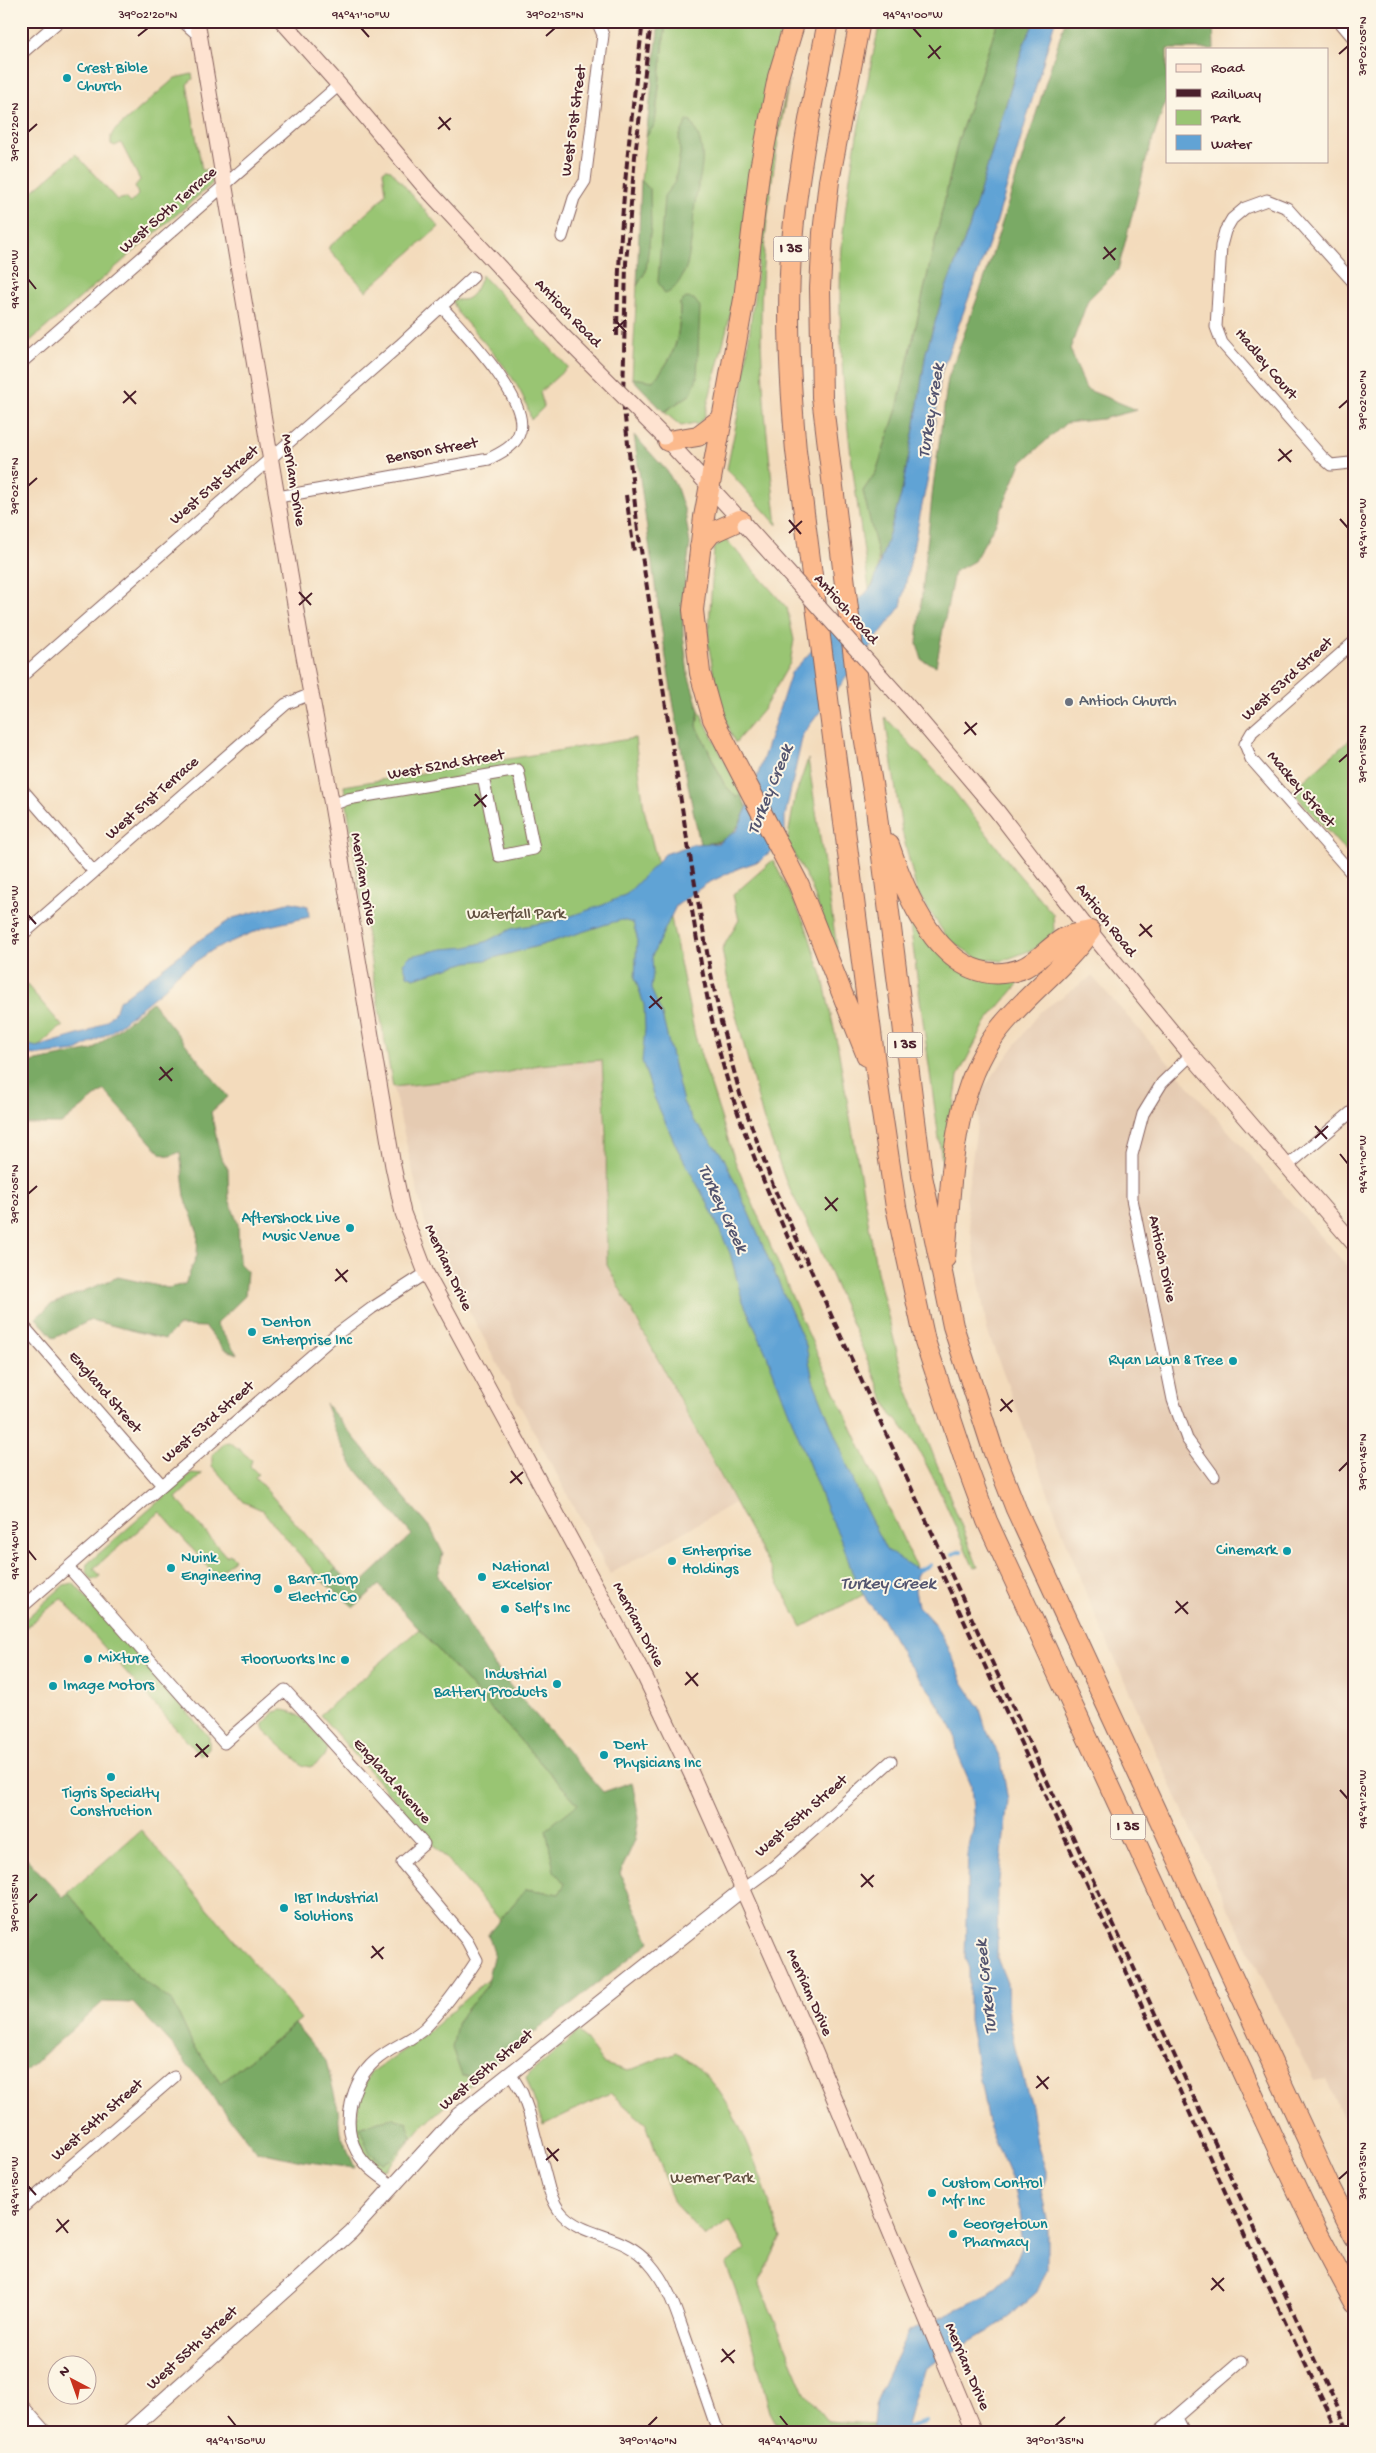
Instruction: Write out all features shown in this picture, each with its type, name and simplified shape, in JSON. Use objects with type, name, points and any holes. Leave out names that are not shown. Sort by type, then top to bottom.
[{"type":"highway","points":[[795,21],[768,122],[744,299],[710,485],[693,610],[696,640],[706,696],[723,741],[784,856],[811,912],[878,1086]]},
{"type":"highway","name":"I 35","points":[[828,21],[799,175],[792,242],[789,350],[790,392],[878,1086],[896,1208],[926,1340],[958,1442],[987,1521],[1283,2160],[1315,2228],[1355,2303]]},
{"type":"highway","name":"I 35","points":[[860,21],[829,181],[820,288],[822,397],[862,724],[876,808],[922,1176],[943,1281],[968,1373],[993,1450],[1016,1509],[1322,2170],[1355,2237]]},
{"type":"highway","points":[[666,439],[698,436],[722,418]]},
{"type":"highway","points":[[700,548],[711,532],[743,522]]},
{"type":"highway","points":[[876,808],[904,888],[915,910],[938,942],[963,963],[994,974],[1008,973],[1023,968],[1066,937],[1090,931]]},
{"type":"highway","points":[[943,1281],[957,1134],[960,1117],[972,1079],[996,1033],[1013,1012],[1075,952],[1090,931]]},
{"type":"main road","name":"Antioch Road","points":[[282,21],[340,85],[423,185],[564,337],[710,485],[913,712],[997,811],[1090,931],[1191,1055],[1355,1245]]},
{"type":"main road","name":"Merriam Drive","points":[[198,28],[311,694],[332,805],[392,1166],[404,1213],[426,1273],[645,1676],[815,2052],[974,2432]]},
{"type":"street","points":[[21,54],[59,21]]},
{"type":"street","points":[[182,21],[198,28]]},
{"type":"street","name":"West 51st Street","points":[[562,237],[574,198],[585,181],[603,35],[598,21]]},
{"type":"street","points":[[1339,21],[1355,40]]},
{"type":"street","name":"West 50th Terrace","points":[[21,363],[340,85]]},
{"type":"street","name":"Hadley Court","points":[[1355,284],[1287,208],[1267,200],[1264,201],[1245,208],[1232,219],[1225,230],[1221,246],[1216,327],[1222,343],[1331,466],[1350,463],[1355,459]]},
{"type":"street","name":"West 51st Street","points":[[21,677],[416,332],[473,277]]},
{"type":"street","name":"Benson Street","points":[[278,497],[489,459],[507,450],[516,440],[521,423],[518,407],[512,394],[485,357],[441,306]]},
{"type":"street","name":"West 53rd Street","points":[[1245,744],[1252,732],[1355,641]]},
{"type":"street","name":"West 51st Terrace","points":[[21,936],[286,704],[311,694]]},
{"type":"street","name":"Mackey Street","points":[[1245,744],[1251,759],[1355,877]]},
{"type":"street","name":"West 52nd Street","points":[[332,805],[348,799],[518,770],[534,848],[499,856],[483,776]]},
{"type":"street","points":[[21,788],[94,872]]},
{"type":"street","name":"Antioch Drive","points":[[1191,1055],[1162,1082],[1143,1114],[1132,1155],[1132,1199],[1173,1400],[1188,1439],[1214,1476]]},
{"type":"street","points":[[1286,1167],[1355,1109]]},
{"type":"street","name":"West 53rd Street","points":[[21,1608],[333,1337],[372,1308],[426,1273]]},
{"type":"street","name":"England Street","points":[[21,1323],[162,1485]]},
{"type":"street","name":"England Avenue","points":[[68,1568],[224,1744],[286,1690],[424,1844],[402,1863],[467,1940],[477,1960],[463,1982],[425,2028],[375,2060],[362,2075],[354,2096],[349,2117],[351,2138],[358,2153],[369,2167],[393,2186]]},
{"type":"street","name":"West 55th Street","points":[[128,2432],[351,2232],[458,2116],[773,1866],[891,1761]]},
{"type":"street","points":[[510,2073],[522,2093],[554,2202],[564,2215],[579,2226],[623,2242],[637,2251],[649,2262],[669,2291],[718,2432]]},
{"type":"street","name":"West 54th Street","points":[[21,2209],[174,2077]]},
{"type":"street","points":[[1159,2432],[1241,2361]]},
{"type":"street","points":[[21,2406],[44,2432]]},
{"type":"street","points":[[1176,2418],[1183,2432]]},
{"type":"shaded area","points":[[1092,976],[1355,1275],[1355,2146],[1326,2079],[1314,2081],[1236,1925],[1169,1781],[1086,1594],[987,1330],[966,1202],[982,1090],[1040,1012]]},
{"type":"shaded area","name":"Enterprise Holdings","points":[[602,1060],[609,1271],[734,1503],[610,1574],[427,1232],[393,1087],[492,1076],[538,1065]]},
{"type":"green space","points":[[659,21],[666,21],[655,124],[646,137]]},
{"type":"green space","points":[[666,21],[784,21],[771,68],[738,285],[704,418],[696,425],[695,423],[681,426],[664,412],[691,394],[680,303],[678,336],[667,363],[653,381],[632,378],[637,286],[646,271],[650,190],[641,180],[646,137],[655,124]]},
{"type":"green space","points":[[880,21],[998,21],[958,141],[897,409],[876,472],[863,491],[878,555],[878,568],[875,580],[869,589],[845,403],[840,328],[840,291],[841,257],[848,189]]},
{"type":"green space","points":[[998,21],[1035,21],[1024,44],[969,228],[944,293],[926,352],[915,424],[901,495],[880,563],[863,491],[876,472],[897,409],[958,141]]},
{"type":"green space","points":[[1065,21],[1213,21],[1214,48],[1166,48],[1166,100],[1147,157],[1118,270],[1088,300],[1070,349],[1086,389],[1137,410],[1102,419],[1066,423],[1021,463],[996,523],[974,561],[954,572],[936,666],[922,660],[917,643],[933,487],[948,378],[986,274]]},
{"type":"green space","points":[[192,74],[193,79],[187,84],[202,170],[207,170],[213,174],[212,184],[21,349],[21,201],[76,154],[117,200],[125,198],[130,203],[138,195],[135,186],[140,180],[121,143],[115,146],[111,144],[111,136],[114,131],[175,78]]},
{"type":"green space","points":[[789,81],[776,151],[767,221],[761,328],[763,383],[777,525],[727,469],[742,395],[772,149]]},
{"type":"green space","points":[[687,121],[691,122],[701,145],[702,165],[687,265],[676,286],[665,294],[658,282],[664,196],[675,182],[680,153],[679,137]]},
{"type":"green space","points":[[386,169],[391,170],[439,227],[366,291],[328,248],[381,200],[386,193],[383,171]]},
{"type":"green space","points":[[641,180],[650,190],[651,227],[646,271],[637,286]]},
{"type":"green space","points":[[482,275],[568,367],[540,392],[544,407],[531,420],[520,390],[511,376],[458,313],[452,300],[461,300],[469,297],[475,291]]},
{"type":"green space","points":[[686,298],[694,299],[700,307],[697,378],[691,394],[664,412],[632,378],[653,381],[661,372],[672,354],[678,336],[680,303]]},
{"type":"green space","points":[[634,435],[667,471],[677,488],[685,512],[690,544],[683,596],[683,634],[688,674],[699,710],[697,726],[724,784],[737,798],[741,794],[747,808],[739,824],[730,835],[725,839],[710,843],[700,844],[680,742],[663,640]]},
{"type":"green space","points":[[724,537],[787,608],[794,640],[790,663],[763,710],[735,743],[719,704],[708,642],[714,549]]},
{"type":"green space","points":[[699,710],[741,794],[737,798],[724,784],[697,726]]},
{"type":"green space","points":[[885,717],[953,790],[1014,869],[1053,914],[1054,932],[1037,948],[1002,961],[977,958],[948,939],[917,892],[902,831]]},
{"type":"green space","points":[[1355,735],[1355,862],[1292,791]]},
{"type":"green space","name":"Waterfall Park","points":[[635,738],[644,809],[670,913],[695,1036],[735,1161],[801,1318],[916,1567],[802,1627],[607,1265],[606,1135],[602,1060],[538,1065],[492,1076],[393,1087],[372,969],[344,786]]},
{"type":"green space","points":[[808,759],[837,948],[832,948],[811,885],[787,842],[795,797]]},
{"type":"green space","points":[[773,860],[805,924],[823,978],[838,1048],[877,1272],[905,1384],[978,1567],[974,1568],[937,1486],[914,1442],[891,1415],[816,1240],[786,1182],[763,1118],[730,992],[722,949],[739,920],[733,895]]},
{"type":"green space","points":[[909,917],[933,949],[1015,978],[1019,983],[986,1022],[958,1076],[948,1152],[942,1162]]},
{"type":"green space","points":[[21,978],[63,1027],[59,1028],[21,1063]]},
{"type":"green space","points":[[152,1002],[228,1097],[211,1112],[220,1155],[228,1169],[229,1199],[238,1224],[239,1263],[247,1271],[245,1296],[216,1324],[237,1354],[223,1349],[206,1327],[178,1326],[165,1339],[91,1320],[54,1338],[36,1318],[52,1304],[118,1277],[168,1288],[185,1284],[197,1255],[198,1233],[185,1197],[180,1152],[170,1156],[161,1154],[104,1090],[61,1124],[21,1124],[21,1061],[27,1063],[92,1050]]},
{"type":"green space","points":[[325,1403],[431,1529],[443,1553],[438,1576],[499,1673],[603,1792],[632,1782],[639,1818],[635,1840],[620,1873],[650,1942],[480,2075],[462,2076],[452,2048],[458,2020],[486,1987],[494,1953],[488,1934],[526,1889],[559,1894],[565,1884],[554,1871],[546,1829],[578,1804],[379,1585],[354,1607],[322,1581],[336,1569],[356,1588],[412,1535],[353,1466],[336,1433]]},
{"type":"green space","points":[[230,1442],[252,1460],[250,1466],[258,1474],[255,1477],[336,1569],[322,1581],[262,1510],[244,1502],[212,1466],[212,1455],[225,1443]]},
{"type":"green space","points":[[191,1473],[202,1474],[176,1498],[226,1556],[230,1554],[235,1559],[216,1576],[160,1512],[94,1568],[100,1576],[99,1579],[91,1579],[86,1572],[87,1564]]},
{"type":"green space","points":[[72,1583],[209,1737],[209,1748],[200,1756],[61,1598],[21,1632],[21,1623],[64,1585]]},
{"type":"green space","points":[[419,1629],[578,1804],[566,1884],[559,1894],[526,1889],[500,1920],[320,1715]]},
{"type":"green space","points":[[282,1710],[296,1714],[308,1723],[327,1748],[323,1758],[310,1767],[302,1765],[264,1731],[264,1723],[274,1712]]},
{"type":"green space","points":[[141,1830],[301,2019],[220,2083],[192,2043],[173,2003],[137,1976],[68,1893]]},
{"type":"green space","points":[[21,1853],[63,1897],[68,1893],[137,1976],[173,2002],[192,2043],[220,2083],[295,2024],[326,2061],[338,2109],[340,2132],[355,2168],[301,2161],[256,2151],[172,2045],[133,2003],[103,2002],[21,2075]]},
{"type":"green space","points":[[488,1979],[486,1987],[458,2020],[462,2076],[480,2076],[423,2125],[387,2169],[383,2170],[369,2160],[358,2140],[356,2120],[360,2096],[369,2074],[420,2039]]},
{"type":"green space","name":"Werner Park","points":[[579,2031],[604,2064],[628,2071],[676,2052],[700,2070],[712,2082],[734,2116],[753,2156],[781,2237],[759,2283],[805,2393],[828,2421],[903,2426],[903,2432],[781,2432],[770,2412],[747,2323],[726,2264],[745,2249],[730,2221],[705,2237],[674,2203],[646,2124],[610,2093],[543,2125],[526,2077]]},
{"type":"green space","points":[[394,2118],[407,2123],[412,2137],[390,2160],[383,2163],[369,2152],[360,2128],[378,2121]]},
{"type":"water","name":"Turkey Creek","points":[[1035,21],[1055,21],[996,224],[941,373],[929,472],[901,606],[803,734],[785,816],[785,836],[762,860],[739,868],[706,884],[676,906],[652,956],[653,973],[651,989],[662,1015],[683,1102],[692,1119],[723,1156],[806,1346],[813,1380],[862,1502],[886,1550],[919,1571],[916,1576],[915,1590],[918,1606],[933,1622],[948,1647],[963,1682],[979,1706],[986,1729],[1001,1760],[1008,1801],[998,1889],[997,1958],[1007,1983],[1009,2018],[1016,2053],[1031,2106],[1037,2144],[1046,2171],[1046,2178],[1041,2192],[1047,2219],[1047,2269],[1037,2292],[1010,2316],[987,2332],[923,2369],[905,2432],[872,2432],[875,2406],[881,2389],[908,2332],[988,2295],[1011,2273],[1022,2246],[1021,2216],[1014,2185],[989,2128],[969,2020],[969,1970],[965,1958],[968,1850],[974,1825],[971,1785],[958,1755],[954,1732],[932,1694],[906,1661],[884,1621],[867,1601],[852,1572],[843,1544],[826,1508],[766,1353],[742,1299],[730,1253],[708,1204],[677,1148],[654,1097],[642,1061],[645,1029],[644,1005],[635,978],[637,937],[633,923],[622,920],[610,923],[542,945],[486,960],[468,962],[414,978],[407,975],[403,963],[410,956],[442,949],[467,947],[485,942],[511,929],[562,919],[603,905],[627,894],[665,854],[694,844],[718,843],[737,830],[747,808],[791,673],[873,585],[901,495],[915,424],[926,352],[944,293],[969,228],[1024,44]]},
{"type":"water","points":[[291,902],[308,906],[309,917],[265,927],[214,949],[177,974],[165,988],[111,1032],[76,1051],[40,1055],[21,1054],[21,1043],[37,1047],[88,1032],[107,1020],[116,1010],[119,1001],[198,941],[233,918]]},
{"type":"waterway","points":[[953,1554],[961,1551]]},
{"type":"waterway","name":"Turkey Creek","points":[[914,1572],[930,1565]]},
{"type":"waterway","points":[[902,2426],[909,2427],[926,2422]]},
{"type":"railway","points":[[617,336],[622,218],[643,21]]},
{"type":"railway","points":[[651,21],[635,156],[626,263],[623,400],[638,531],[687,839],[721,1022],[740,1094],[774,1188],[832,1317],[1349,2432]]},
{"type":"railway","points":[[626,495],[634,552]]},
{"type":"railway","points":[[690,898],[707,997],[725,1071],[739,1117],[756,1161],[801,1267]]},
{"type":"railway","points":[[938,1565],[1110,1935],[1261,2272],[1338,2432]]},
{"type":"place","name":"Crest Bible Church","points":[[67,78]]},
{"type":"place","name":"Antioch Church","points":[[1069,702]]},
{"type":"place","name":"Aftershock Live Music Venue","points":[[350,1228]]},
{"type":"place","name":"Denton Enterprise Inc","points":[[252,1332]]},
{"type":"place","name":"Ryan Lawn & Tree","points":[[1233,1361]]},
{"type":"place","name":"Cinemark","points":[[1287,1551]]},
{"type":"place","name":"Enterprise Holdings","points":[[672,1561]]},
{"type":"place","name":"Nuink Engineering","points":[[171,1568]]},
{"type":"place","name":"National Excelsior","points":[[482,1577]]},
{"type":"place","name":"Barr-Thorp Electric Co","points":[[278,1589]]},
{"type":"place","name":"Self's Inc","points":[[505,1609]]},
{"type":"place","name":"Mixture","points":[[88,1659]]},
{"type":"place","name":"Floorworks Inc","points":[[345,1660]]},
{"type":"place","name":"Industrial Battery Products","points":[[557,1684]]},
{"type":"place","name":"Image Motors","points":[[53,1686]]},
{"type":"place","name":"Dent Physicians Inc","points":[[604,1755]]},
{"type":"place","name":"Tigris Specialty Construction","points":[[111,1777]]},
{"type":"place","name":"IBT Industrial Solutions","points":[[284,1908]]},
{"type":"place","name":"Custom Control Mfr Inc","points":[[932,2193]]},
{"type":"place","name":"Georgetown Pharmacy","points":[[953,2234]]}]
